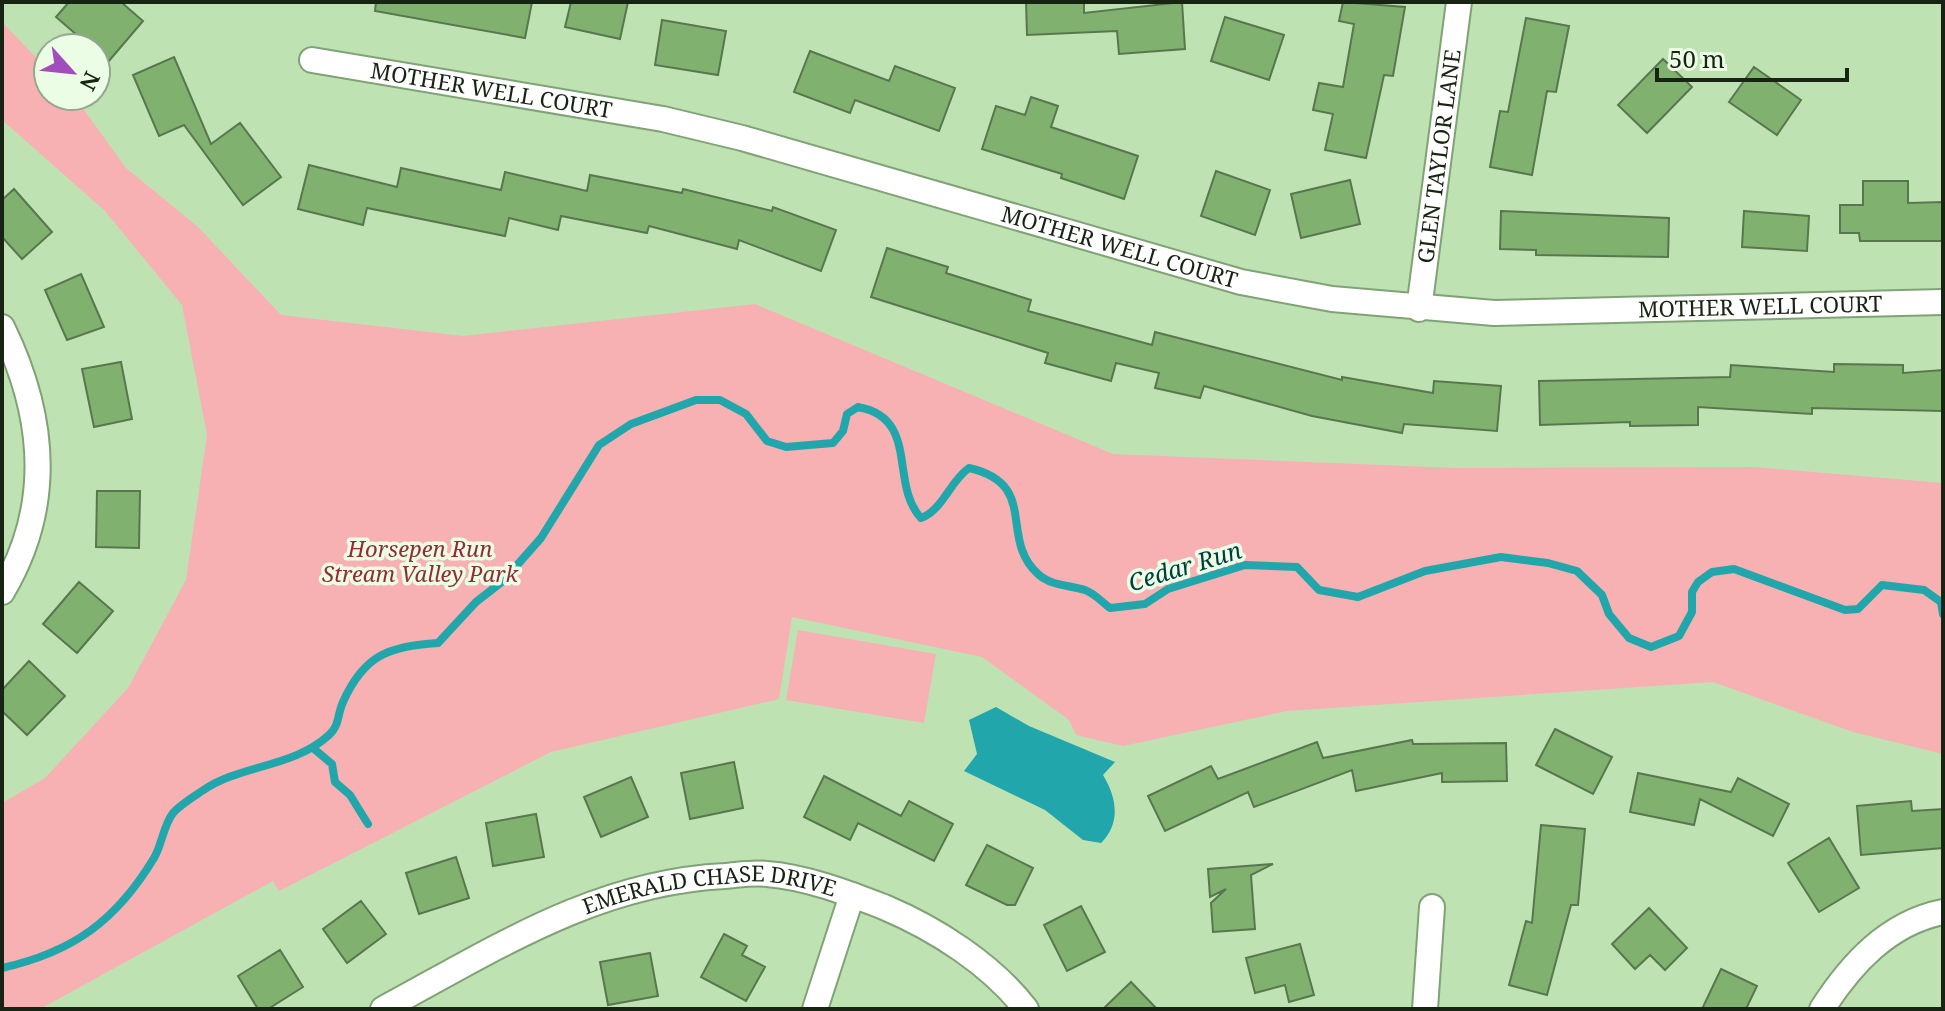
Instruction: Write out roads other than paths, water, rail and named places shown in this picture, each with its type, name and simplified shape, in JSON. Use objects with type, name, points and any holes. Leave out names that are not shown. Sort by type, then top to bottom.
[{"type":"street","name":"GLEN TAYLOR LANE","points":[[1419,309],[1459,2]]},
{"type":"street","name":"MOTHER WELL COURT","points":[[312,60],[663,119],[742,138],[1241,282],[1332,299],[1419,309],[1494,313],[1943,302]]},
{"type":"street","points":[[2,327],[28,387],[38,450],[36,499],[27,538],[2,592]]},
{"type":"street","name":"EMERALD CHASE DRIVE","points":[[383,1009],[572,910],[654,883],[767,874],[852,895],[901,914],[949,941],[987,970],[1026,1009]]},
{"type":"street","points":[[815,1009],[852,895]]},
{"type":"street","points":[[1425,1009],[1432,907]]},
{"type":"street","points":[[1822,1009],[1841,979],[1875,944],[1905,926],[1943,912]]},
{"type":"water","points":[[996,707],[1029,726],[1115,762],[1103,775],[1115,810],[1112,827],[1101,843],[1083,840],[1045,810],[964,771],[977,754],[969,720]]},
{"type":"waterway","name":"Cedar Run","points":[[2,968],[50,953],[90,931],[124,900],[139,880],[154,858],[170,818],[179,807],[217,782],[299,754],[329,735],[351,686],[369,663],[405,647],[438,643],[476,602],[503,581],[541,538],[599,445],[631,424],[696,400],[720,400],[746,414],[767,441],[786,447],[833,443],[843,431],[847,414],[858,407],[877,414],[890,424],[897,438],[906,488],[921,518],[935,509],[969,468],[991,476],[1004,486],[1011,499],[1020,544],[1026,560],[1038,574],[1054,583],[1088,591],[1110,608],[1145,604],[1168,589],[1245,565],[1297,567],[1319,590],[1358,597],[1425,571],[1501,557],[1548,563],[1577,571],[1602,595],[1609,614],[1629,638],[1651,647],[1679,636],[1692,612],[1692,592],[1698,582],[1712,572],[1734,569],[1845,610],[1858,609],[1882,585],[1924,590],[1941,602],[1943,614]]},
{"type":"waterway","points":[[313,748],[332,764],[335,782],[350,795],[368,824]]},
{"type":"park label","name":"Horsepen Run Stream Valley Park","points":[[420,562]]}]
